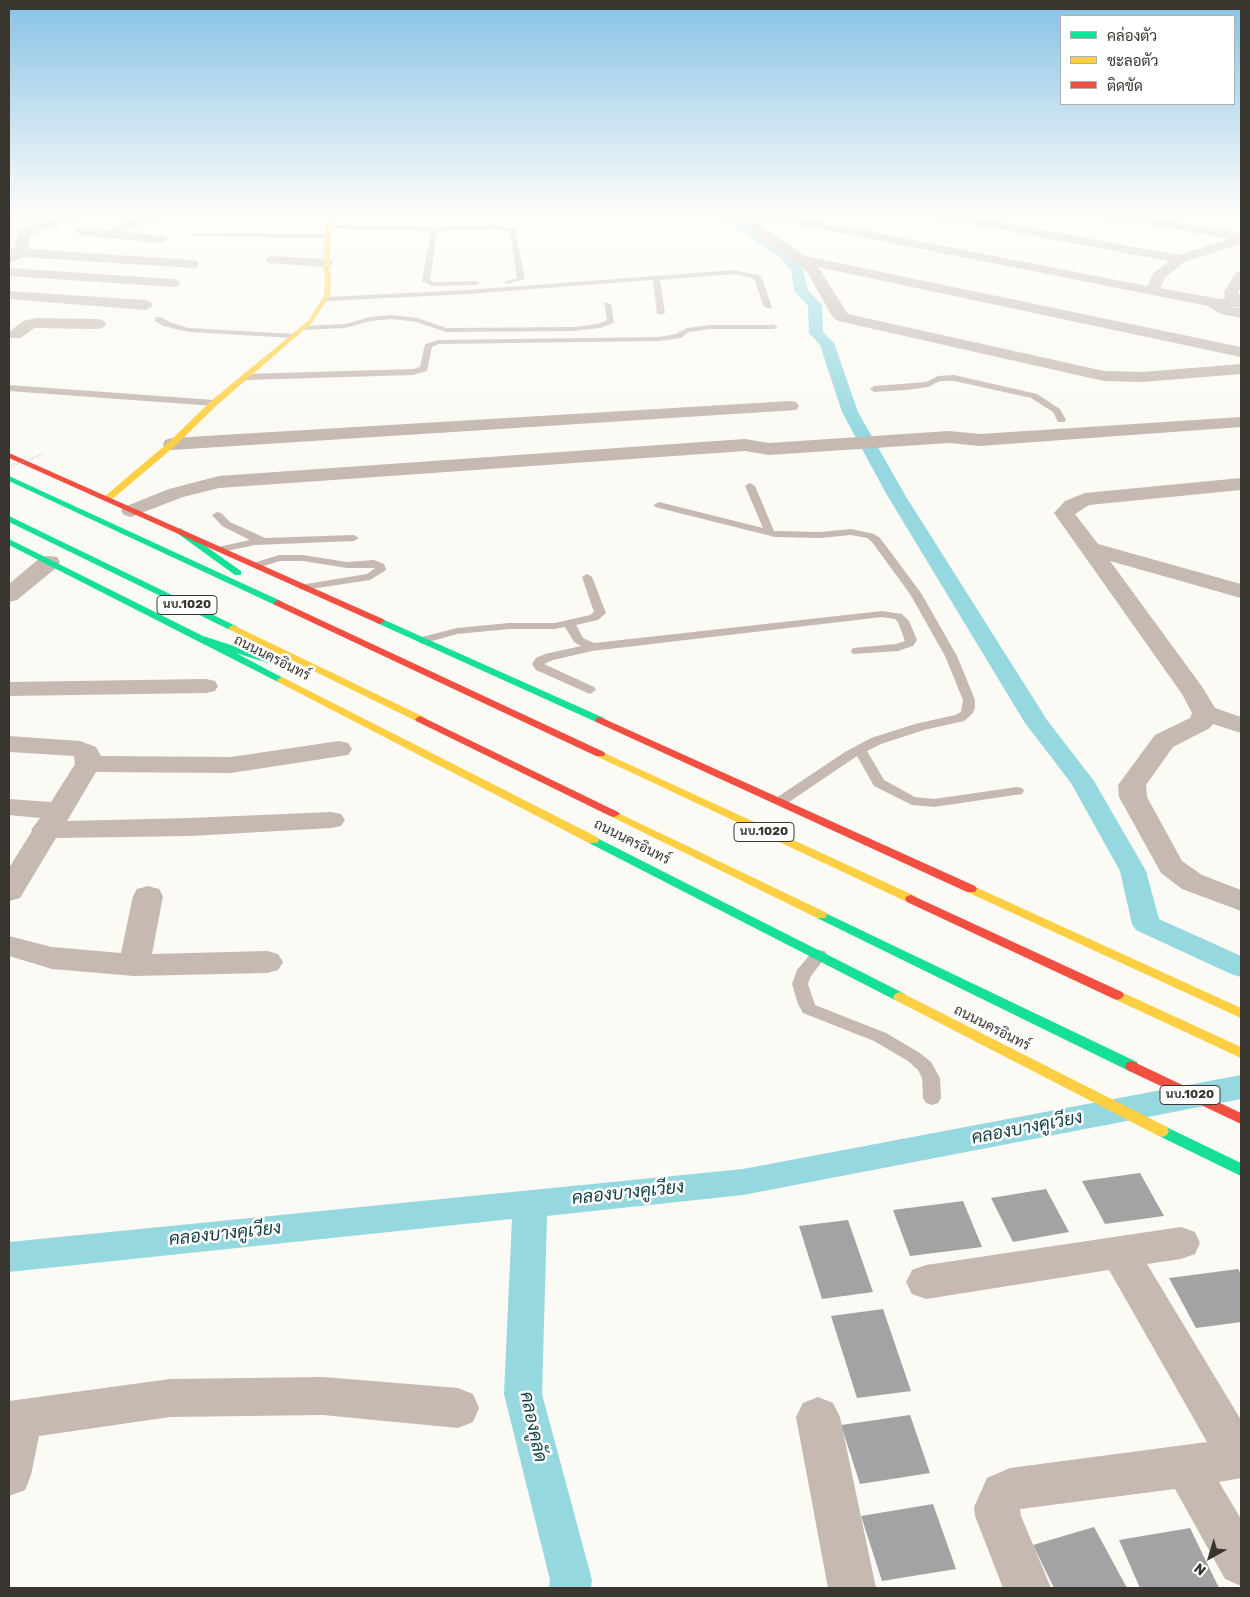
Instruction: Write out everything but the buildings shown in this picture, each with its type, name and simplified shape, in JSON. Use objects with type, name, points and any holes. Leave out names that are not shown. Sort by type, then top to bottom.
[{"type":"main road","points":[[107,500],[172,444],[214,403],[299,332],[326,298],[327,286]]},
{"type":"main road","name":"นบ.1020","points":[[9,455],[107,500],[222,549],[781,802],[1241,1013]]},
{"type":"main road","name":"นบ.1020","points":[[9,478],[1240,1053]]},
{"type":"main road","name":"ถนนนครอินทร์","points":[[9,519],[1241,1119]]},
{"type":"main road","points":[[180,531],[291,611]]},
{"type":"main road","name":"ถนนนครอินทร์","points":[[9,542],[203,639],[1070,1085],[1240,1170]]},
{"type":"main road","points":[[203,639],[365,691]]},
{"type":"street","points":[[823,286],[840,316],[852,321],[895,328],[1104,376],[1142,377],[1241,369]]},
{"type":"street","points":[[925,286],[1241,352]]},
{"type":"street","points":[[1123,286],[1235,311],[1231,292],[1235,286]]},
{"type":"street","points":[[1151,291],[1154,286]]},
{"type":"street","points":[[9,295],[144,305]]},
{"type":"street","points":[[76,341],[124,304]]},
{"type":"street","points":[[15,335],[29,324],[98,324]]},
{"type":"street","points":[[172,444],[790,406]]},
{"type":"street","points":[[950,436],[966,429],[1241,407]]},
{"type":"street","points":[[1195,411],[1211,424]]},
{"type":"street","points":[[1061,420],[1076,433]]},
{"type":"street","points":[[131,510],[176,493],[218,494],[272,485],[612,460],[752,455],[769,449],[950,436],[980,440],[1241,422]]},
{"type":"street","points":[[1240,485],[1085,499],[1072,505],[1064,513],[1194,693],[1205,713],[1241,725]]},
{"type":"street","points":[[1090,549],[1241,591]]},
{"type":"street","points":[[9,595],[49,562]]},
{"type":"street","points":[[9,689],[206,686]]},
{"type":"street","points":[[1205,713],[1201,723],[1164,741],[1132,785],[1133,797],[1171,867],[1192,882],[1241,901]]},
{"type":"street","points":[[9,744],[80,749],[87,753],[88,764],[9,891]]},
{"type":"street","points":[[88,764],[232,765],[339,748]]},
{"type":"street","points":[[9,807],[52,821],[190,827],[331,820]]},
{"type":"street","points":[[134,965],[148,896]]},
{"type":"street","points":[[9,946],[52,958],[134,965],[267,962]]},
{"type":"street","points":[[926,1282],[1181,1243]]},
{"type":"street","points":[[1027,1588],[998,1516],[997,1507],[1002,1492],[1010,1489],[1240,1457],[1120,1253]]},
{"type":"street","points":[[9,1475],[15,1421],[170,1398],[323,1396],[458,1408]]},
{"type":"street","points":[[818,1416],[852,1588]]},
{"type":"street","points":[[1186,1466],[1241,1563]]},
{"type":"lane","points":[[326,298],[517,286]]},
{"type":"lane","points":[[657,286],[661,313]]},
{"type":"lane","points":[[759,286],[768,307]]},
{"type":"lane","points":[[158,319],[166,324],[189,330],[299,332],[391,317],[418,320],[446,330],[574,329],[600,326],[611,322],[607,304]]},
{"type":"lane","points":[[245,377],[413,372],[424,369],[428,346],[438,342],[659,339],[678,336],[687,330],[710,327],[774,327]]},
{"type":"lane","points":[[874,390],[928,384],[938,379],[954,378],[1034,396],[1057,411],[1061,420]]},
{"type":"lane","points":[[9,388],[214,403]]},
{"type":"lane","points":[[750,486],[770,533]]},
{"type":"lane","points":[[658,505],[770,533],[820,535],[851,532],[863,534],[876,540],[915,593],[951,656],[969,700],[969,708],[966,714],[959,718],[895,734],[876,741],[781,802]]},
{"type":"lane","points":[[217,514],[233,528],[265,542]]},
{"type":"lane","points":[[222,549],[265,542],[354,538]]},
{"type":"lane","points":[[257,565],[279,558],[303,558],[347,565],[374,563],[380,566],[381,570],[370,577],[304,587]]},
{"type":"lane","points":[[422,640],[457,631],[509,626],[555,626],[594,618],[600,613],[587,577]]},
{"type":"lane","points":[[569,623],[578,640],[592,646],[601,647],[882,614],[898,616],[906,626],[911,640],[909,643],[898,648],[857,651]]},
{"type":"lane","points":[[590,690],[540,668],[538,664],[549,657],[592,646]]},
{"type":"lane","points":[[860,750],[879,783],[912,801],[934,803],[1018,791]]},
{"type":"lane","points":[[819,955],[803,974],[800,984],[806,1004],[810,1009],[880,1037],[914,1057],[925,1066],[932,1078],[932,1098]]},
{"type":"path","points":[[9,466],[43,454]]},
{"type":"waterway","points":[[800,286],[801,291],[815,305],[816,333],[827,343],[850,412],[896,495],[1037,723],[1082,781],[1133,871],[1146,924],[1241,967]]},
{"type":"waterway","name":"คลองบางคูเวียง","points":[[530,1204],[743,1182],[1241,1087]]},
{"type":"waterway","name":"คลองบางคูเวียง","points":[[9,1257],[530,1204]]},
{"type":"waterway","name":"คลองคูลัด","points":[[530,1204],[523,1394],[571,1580],[570,1588]]},
{"type":"traffic: fast","points":[[9,478],[278,603]]},
{"type":"traffic: fast","points":[[9,519],[233,628]]},
{"type":"traffic: fast","points":[[180,531],[238,573]]},
{"type":"traffic: fast","points":[[9,542],[282,680]]},
{"type":"traffic: fast","points":[[380,621],[600,720]]},
{"type":"traffic: fast","points":[[203,639],[271,661]]},
{"type":"traffic: fast","points":[[593,840],[900,997]]},
{"type":"traffic: fast","points":[[821,915],[1132,1066]]},
{"type":"traffic: fast","points":[[1162,1131],[1241,1170]]},
{"type":"traffic: slow","points":[[107,499],[172,444],[214,403],[310,322],[327,296],[328,286]]},
{"type":"traffic: slow","points":[[233,628],[420,719]]},
{"type":"traffic: slow","points":[[282,680],[593,840]]},
{"type":"traffic: slow","points":[[600,754],[911,899]]},
{"type":"traffic: slow","points":[[614,814],[821,915]]},
{"type":"traffic: slow","points":[[971,889],[1241,1013]]},
{"type":"traffic: slow","points":[[1117,995],[1241,1053]]},
{"type":"traffic: slow","points":[[900,997],[1162,1131]]},
{"type":"traffic: jam","points":[[9,455],[380,621]]},
{"type":"traffic: jam","points":[[278,603],[600,754]]},
{"type":"traffic: jam","points":[[420,719],[614,814]]},
{"type":"traffic: jam","points":[[600,720],[971,889]]},
{"type":"traffic: jam","points":[[911,899],[1117,995]]},
{"type":"traffic: jam","points":[[1132,1066],[1241,1119]]}]
